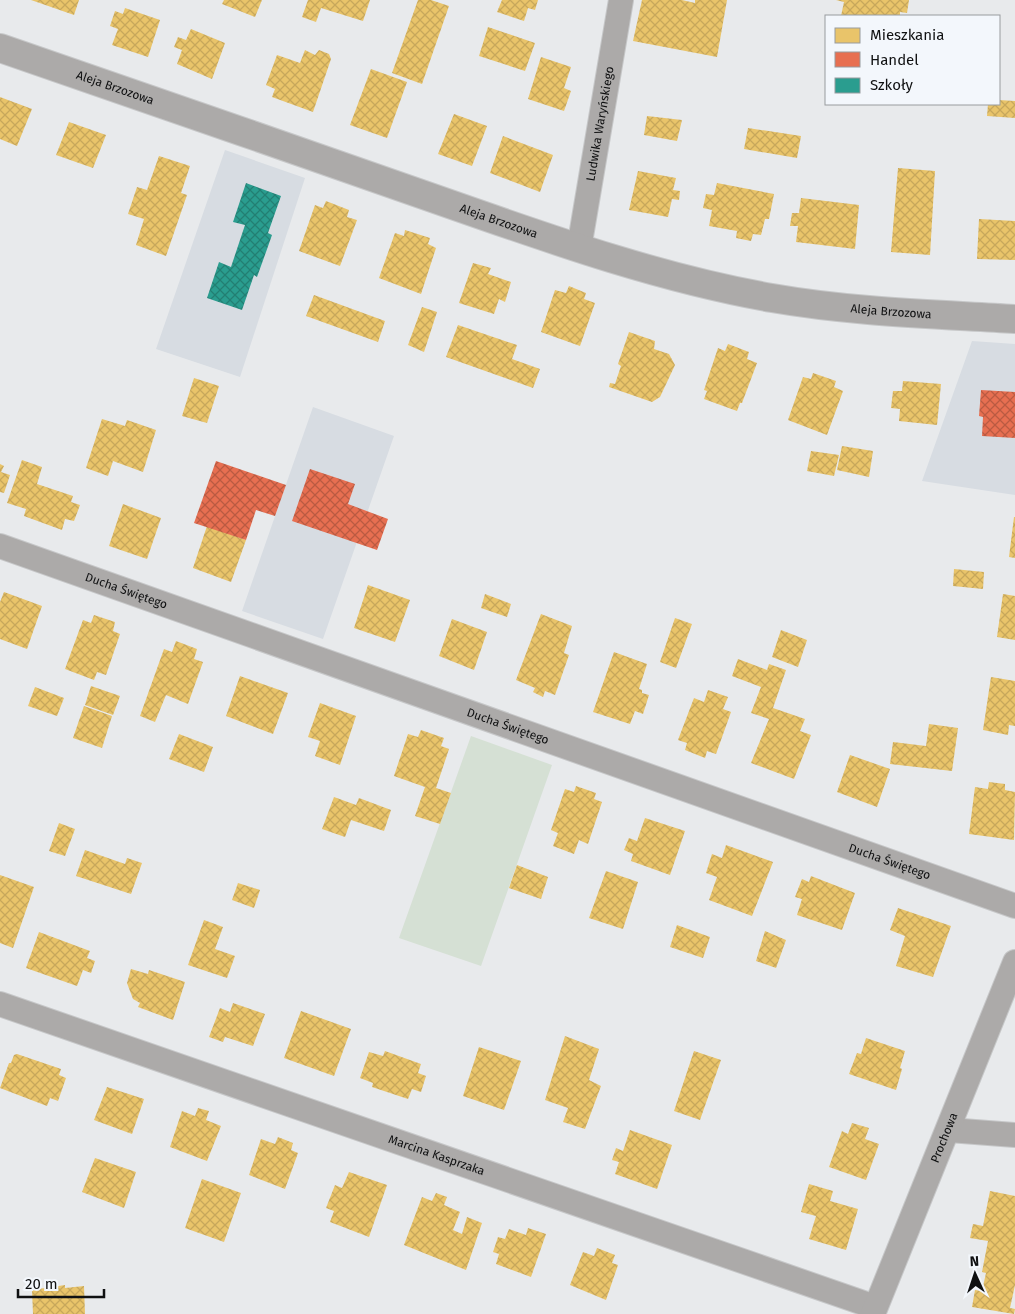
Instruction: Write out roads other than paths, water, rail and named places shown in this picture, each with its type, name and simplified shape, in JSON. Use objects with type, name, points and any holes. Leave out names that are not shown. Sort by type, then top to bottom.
[{"type":"street","name":"Ludwika Waryńskiego","points":[[579,248],[621,0]]},
{"type":"street","name":"Aleja Brzozowa","points":[[0,48],[579,248],[685,279],[772,298],[841,308],[1015,319]]},
{"type":"street","name":"Ducha Świętego","points":[[0,546],[1015,906]]},
{"type":"street","name":"Prochowa","points":[[874,1311],[949,1130],[1015,962]]},
{"type":"street","name":"Marcina Kasprzaka","points":[[0,1004],[874,1311]]},
{"type":"street","points":[[949,1130],[1015,1135]]}]
